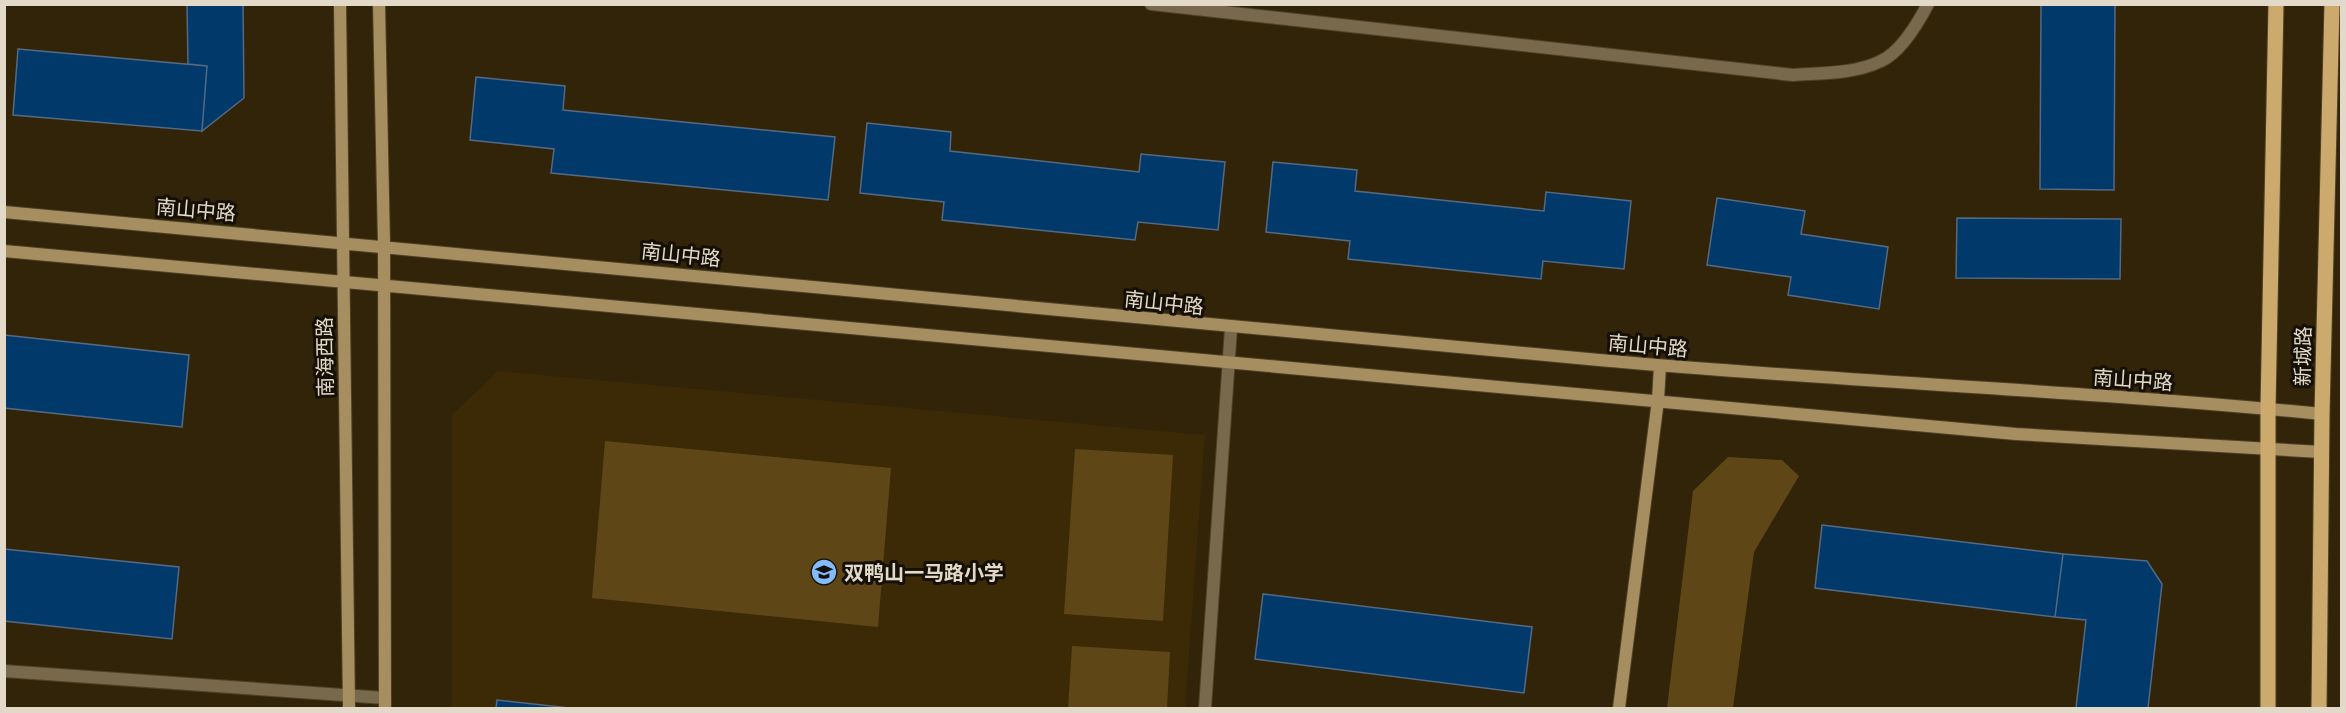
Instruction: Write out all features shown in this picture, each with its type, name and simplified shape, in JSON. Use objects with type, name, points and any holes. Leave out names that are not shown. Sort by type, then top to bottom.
[{"type":"main road","name":"新城路","points":[[2268,708],[2270,449],[2268,408],[2276,4]]},
{"type":"main road","name":"新城路","points":[[2319,708],[2321,452],[2332,4]]},
{"type":"street","name":"南海西路","points":[[340,4],[341,240],[349,702]]},
{"type":"street","points":[[4,670],[349,702],[385,703],[384,244],[379,4]]},
{"type":"street","points":[[1151,4],[1793,75],[1838,72],[1882,61],[1911,34],[1929,4]]},
{"type":"street","name":"南山中路","points":[[4,212],[341,240],[1231,328],[1660,366],[2268,408],[2322,414]]},
{"type":"street","points":[[4,251],[2016,434],[2321,452]]},
{"type":"street","points":[[1205,708],[1231,328]]},
{"type":"street","points":[[1619,708],[1658,400],[1660,366]]},
{"type":"shaded area","name":"双鸭山一马路小学","points":[[498,371],[1205,435],[1185,708],[452,708],[452,415]]},
{"type":"shaded area","points":[[605,441],[891,468],[878,627],[592,598]]},
{"type":"shaded area","points":[[1075,449],[1173,455],[1163,621],[1064,614]]},
{"type":"shaded area","points":[[1728,457],[1782,460],[1799,476],[1754,552],[1733,708],[1667,708],[1693,491]]},
{"type":"shaded area","points":[[1072,646],[1170,652],[1167,708],[1068,708]]},
{"type":"building","points":[[187,4],[243,4],[244,98],[202,131],[207,66],[188,64]]},
{"type":"building","points":[[2041,4],[2115,4],[2114,190],[2040,189]]},
{"type":"building","points":[[18,49],[207,66],[202,131],[13,115]]},
{"type":"building","points":[[476,77],[565,86],[563,110],[835,137],[828,200],[551,173],[554,149],[470,140]]},
{"type":"building","points":[[867,123],[951,132],[950,151],[1139,172],[1141,154],[1225,162],[1218,230],[1138,222],[1135,240],[942,220],[944,202],[860,193]]},
{"type":"building","points":[[1273,162],[1357,170],[1355,191],[1544,211],[1546,192],[1631,201],[1624,269],[1543,261],[1541,279],[1348,259],[1350,241],[1266,232]]},
{"type":"building","points":[[1717,198],[1805,211],[1801,234],[1888,247],[1879,309],[1788,295],[1791,277],[1707,265]]},
{"type":"building","points":[[1957,218],[2121,219],[2120,279],[1956,278]]},
{"type":"building","points":[[4,335],[189,355],[182,427],[4,408]]},
{"type":"building","points":[[1822,525],[2063,554],[2055,617],[1815,588]]},
{"type":"building","points":[[4,549],[179,567],[172,639],[4,621]]},
{"type":"building","points":[[2063,554],[2147,561],[2162,584],[2148,708],[2076,708],[2086,620],[2055,617]]},
{"type":"building","points":[[1263,594],[1532,627],[1524,693],[1255,659]]},
{"type":"building","points":[[497,700],[570,708],[496,708]]},
{"type":"place","name":"双鸭山一马路小学","points":[[824,572]]}]
